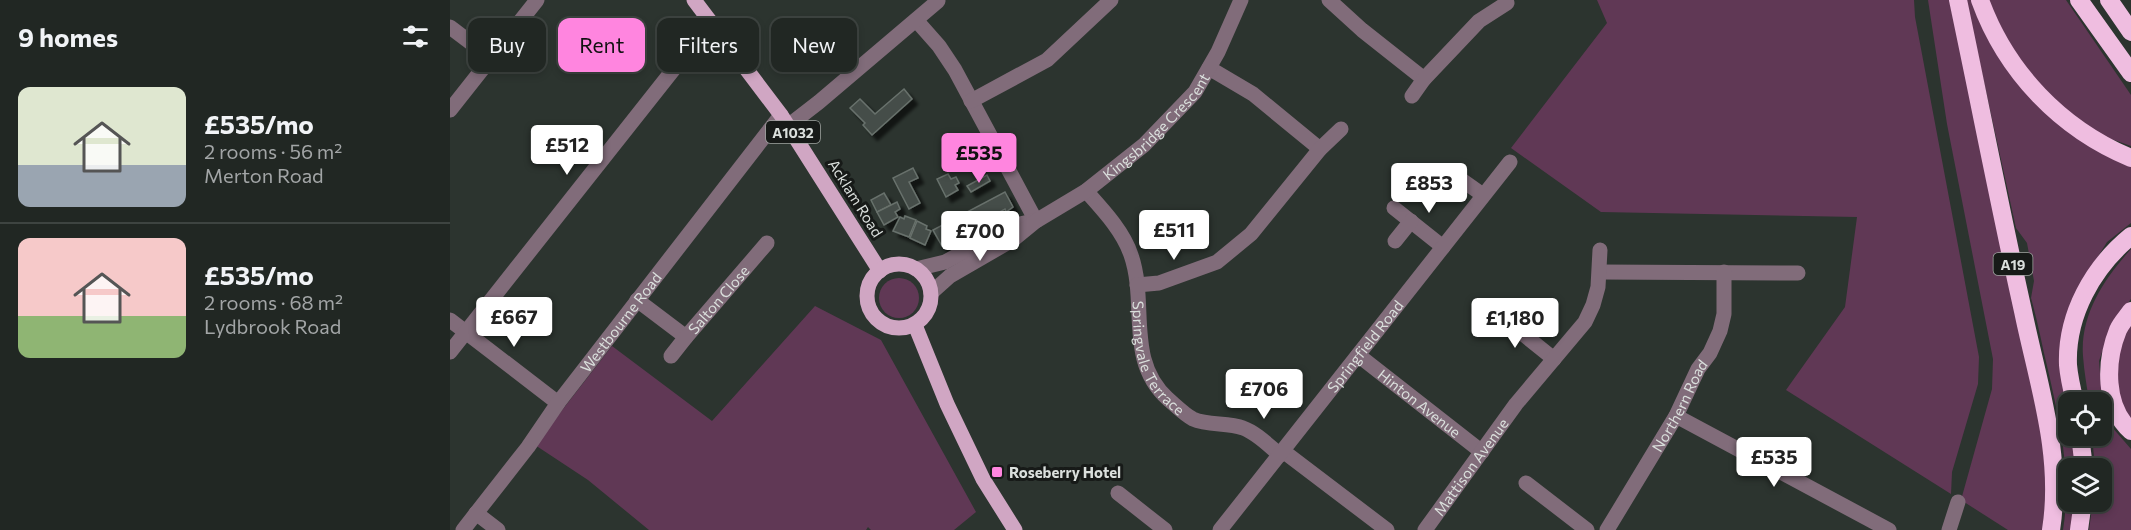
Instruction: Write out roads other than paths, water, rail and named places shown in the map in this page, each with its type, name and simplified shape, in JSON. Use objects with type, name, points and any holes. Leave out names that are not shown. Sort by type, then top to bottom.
[{"type":"highway","name":"A19","points":[[1958,0],[2046,412],[2055,473],[2051,530]]},
{"type":"highway","points":[[1980,0],[1998,41],[2035,91],[2065,120],[2099,143],[2131,158]]},
{"type":"highway","points":[[2079,0],[2131,73]]},
{"type":"highway","points":[[2109,0],[2131,32]]},
{"type":"highway","points":[[2072,392],[2068,366],[2070,342],[2077,313],[2085,292],[2099,268],[2118,246],[2131,236]]},
{"type":"highway","points":[[2131,311],[2119,328],[2111,352],[2109,376],[2112,403],[2123,424],[2131,431]]},
{"type":"highway","points":[[2079,530],[2081,512]]},
{"type":"main road","name":"Acklam Road","points":[[694,0],[708,18]]},
{"type":"main road","name":"Acklam Road","points":[[749,72],[785,120],[880,271]]},
{"type":"main road","points":[[898,264],[916,269],[929,284],[931,293],[928,311],[915,325],[894,328],[875,318],[867,299],[868,288],[880,271],[898,264]]},
{"type":"main road","points":[[915,325],[947,405],[978,468],[1015,530]]},
{"type":"street","points":[[523,18],[537,0]]},
{"type":"street","points":[[971,101],[1047,60],[1111,0]]},
{"type":"street","name":"Kingsbridge Crescent","points":[[931,293],[950,276],[1014,239],[1036,221],[1086,191],[1144,145],[1195,92],[1218,52],[1241,0]]},
{"type":"street","points":[[1329,0],[1424,80]]},
{"type":"street","name":"Westbourne Road","points":[[463,530],[637,300],[785,120],[819,102],[938,1]]},
{"type":"street","points":[[1412,96],[1479,21],[1507,3]]},
{"type":"street","points":[[916,20],[939,46],[1036,221]]},
{"type":"street","points":[[450,27],[468,41]]},
{"type":"street","points":[[1209,68],[1253,94],[1320,149]]},
{"type":"street","points":[[450,110],[480,72]]},
{"type":"street","points":[[450,352],[671,72]]},
{"type":"street","points":[[1137,285],[1159,283],[1217,262],[1251,234],[1320,149],[1341,129]]},
{"type":"street","name":"Springfield Road","points":[[1220,530],[1510,162]]},
{"type":"street","points":[[1459,178],[1484,195]]},
{"type":"street","name":"Springvale Terrace","points":[[1086,191],[1112,221],[1131,255],[1137,285],[1139,331],[1146,370],[1167,398],[1194,419],[1240,426],[1251,431],[1387,530]]},
{"type":"street","points":[[1394,208],[1443,247]]},
{"type":"street","name":"Kingsbridge Crescent","points":[[916,269],[945,262],[1011,226],[1036,221]]},
{"type":"street","points":[[1395,241],[1411,221]]},
{"type":"street","name":"Salton Close","points":[[637,300],[686,337],[767,243]]},
{"type":"street","name":"Mattison Avenue","points":[[1425,530],[1516,404],[1585,322],[1593,305],[1600,272],[1599,250]]},
{"type":"street","points":[[1600,272],[1798,273]]},
{"type":"street","name":"Northern Road","points":[[1607,530],[1676,416],[1698,369],[1710,353],[1720,331],[1724,314],[1724,272]]},
{"type":"street","points":[[1497,314],[1554,359]]},
{"type":"street","points":[[450,320],[558,403]]},
{"type":"street","points":[[671,356],[686,337]]},
{"type":"street","name":"Hinton Avenue","points":[[1358,355],[1482,452]]},
{"type":"street","points":[[1676,416],[1888,530]]},
{"type":"street","points":[[1526,483],[1587,530]]},
{"type":"street","points":[[1118,493],[1165,530]]},
{"type":"street","points":[[1949,530],[1958,502]]},
{"type":"street","points":[[476,513],[498,530]]},
{"type":"place","name":"Roseberry Hotel","points":[[997,472]]}]
